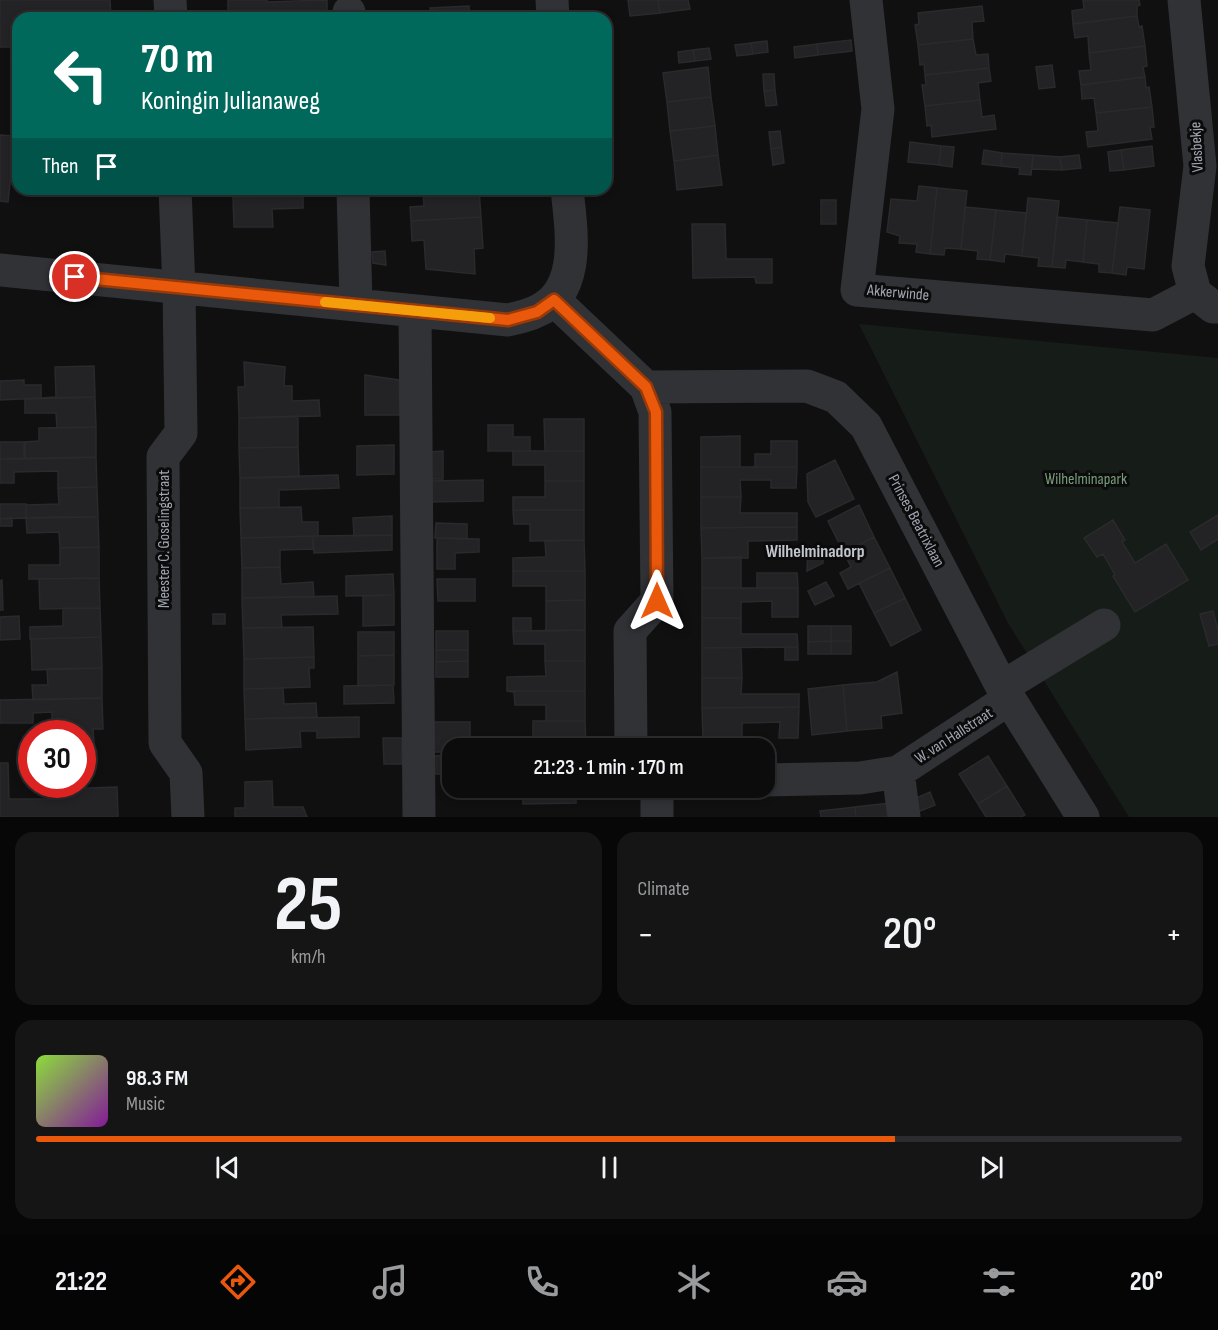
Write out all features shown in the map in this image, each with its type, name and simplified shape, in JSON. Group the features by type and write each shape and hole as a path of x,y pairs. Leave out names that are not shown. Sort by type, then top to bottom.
{"street":[{"name":"Akkerwinde","path":"866,0 878,109 857,290 1153,315 1207,300"},
{"name":"Vlasbekje","path":"1184,0 1200,166 1188,266 1207,300"},
{"name":"Meester C. Goselingstraat","path":"175,195 181,433 163,457 165,743 186,773 188,817"},
{"path":"353,195 356,305"},
{"path":"0,270 508,320 537,312 554,300 569,273 572,245 568,195"},
{"path":"554,300 646,387 656,412 657,601 630,631 631,738"},
{"path":"415,311 419,817"},
{"name":"Prinses Beatrixlaan","path":"646,387 807,386 836,397 866,426 1006,693 1083,817"},
{"name":"W. van Hallstraat","path":"775,780 860,778 898,772 1104,625"},
{"name":"W. van Hallstraat","path":"898,772 904,817"},
{"path":"657,798 657,817"}],"green space":[{"name":"Wilhelminapark","path":"859,324 1218,358 1218,817 1129,817 1008,623"}],"building":[{"path":"0,0 110,0 111,12 12,12 12,47 0,47"},
{"path":"228,0 267,0 267,2 327,0 327,12 228,12"},
{"path":"628,0 658,0 660,13 630,16"},
{"path":"658,0 688,0 690,9 660,13"},
{"path":"1083,0 1139,0 1140,5 1137,6 1137,16 1073,24 1072,11 1084,9"},
{"path":"469,6 470,12 430,12 430,8"},
{"path":"982,6 984,21 972,22 973,39 918,45 915,25 919,24 918,13"},
{"path":"1137,16 1139,27 1142,26 1145,46 1089,53 1088,36 1075,38 1073,24"},
{"path":"973,39 976,55 988,54 989,68 925,75 924,64 920,65 918,45"},
{"path":"851,40 852,51 818,55 817,44"},
{"path":"767,41 768,52 753,54 751,43"},
{"path":"751,43 753,54 737,56 735,45"},
{"path":"817,44 818,55 795,58 794,47"},
{"path":"1145,46 1147,66 1143,67 1145,77 1081,85 1079,71 1091,70 1089,53"},
{"path":"709,48 711,59 695,61 693,50"},
{"path":"693,50 695,61 679,63 678,52"},
{"path":"1052,65 1055,87 1039,89 1036,67"},
{"path":"708,67 711,97 667,102 663,73"},
{"path":"989,68 991,81 978,83 980,100 925,106 922,85 926,85 925,75"},
{"path":"763,74 774,74 775,90 764,91"},
{"path":"1145,77 1152,107 1096,113 1094,98 1082,99 1081,85"},
{"path":"775,90 777,105 766,106 764,91"},
{"path":"711,97 715,126 670,131 667,102"},
{"path":"980,100 982,117 994,115 996,129 932,137 931,125 927,126 925,106"},
{"path":"1152,107 1154,127 1150,127 1152,139 1088,147 1086,132 1098,131 1096,113"},
{"path":"715,126 718,155 674,161 670,131"},
{"path":"780,131 782,147 771,149 769,132"},
{"path":"0,135 12,136 8,202 0,201"},
{"path":"910,142 941,146 939,165 908,162"},
{"path":"941,146 954,147 952,167 939,165"},
{"path":"1152,146 1154,166 1124,170 1121,150"},
{"path":"782,147 784,163 773,165 771,149"},
{"path":"984,150 1002,153 1001,166 982,164"},
{"path":"1121,150 1124,170 1110,171 1108,152"},
{"path":"1002,153 1033,155 1031,175 1019,174 1020,168 1001,166"},
{"path":"718,155 722,185 677,190 674,161"},
{"path":"1033,155 1060,157 1062,170 1032,169"},
{"path":"1079,155 1081,168 1062,170 1060,157"},
{"path":"919,186 937,188 930,254 916,252 917,244 899,243 900,236 887,232 891,199 917,201"},
{"path":"937,188 967,191 961,249 945,248 944,255 930,254"},
{"path":"233,195 333,195 233,197"},
{"path":"303,195 303,208 272,209 273,227 234,227 233,197"},
{"path":"423,195 479,195 481,217 411,221 410,207 424,206"},
{"path":"1028,198 1059,201 1052,267 1038,266 1039,258 1022,256"},
{"path":"821,200 836,200 836,224 821,224"},
{"path":"965,207 996,210 990,260 977,259 978,251 961,249"},
{"path":"1120,207 1150,210 1144,269 1127,267 1126,275 1112,273"},
{"path":"996,210 1026,213 1022,256 1005,254 1004,262 990,260"},
{"path":"481,217 483,248 474,249 475,274 426,269 424,240 412,241 411,221"},
{"path":"1057,217 1087,220 1083,262 1066,260 1065,268 1052,267"},
{"path":"1087,220 1118,223 1112,273 1099,272 1099,264 1083,262"},
{"path":"692,224 725,224 726,259 772,259 772,283 756,283 755,277 693,278"},
{"path":"385,251 386,265 373,263 372,252"},
{"path":"244,362 285,367 284,386 292,386 292,401 319,400 320,416 239,418 238,387 245,387"},
{"path":"94,366 95,397 41,398 56,397 55,367"},
{"path":"365,375 399,380 400,415 365,415"},
{"path":"24,380 24,385 41,385 41,398 0,400 0,381"},
{"path":"95,397 96,427 57,428 56,413 25,413 25,399"},
{"path":"298,416 298,447 239,448 239,418"},
{"path":"544,419 584,419 584,451 545,451"},
{"path":"488,425 513,425 513,437 530,437 530,451 488,451"},
{"path":"96,427 96,457 25,459 25,442 39,441 39,428"},
{"path":"740,436 740,467 701,467 701,437"},
{"path":"771,441 797,441 797,467 755,467 755,454 771,454"},
{"path":"0,442 24,442 24,459 0,459"},
{"path":"394,445 394,474 357,475 357,446"},
{"path":"298,447 299,477 240,478 239,448"},
{"path":"443,451 443,479 428,479 428,452"},
{"path":"513,451 584,451 584,481 545,481 545,465 513,465"},
{"path":"96,457 97,487 58,488 58,471 14,472 14,483 0,483 0,459"},
{"path":"835,460 854,499 816,517 808,502 807,474"},
{"path":"701,467 797,467 796,488 771,488 771,480 740,480 741,497 701,497"},
{"path":"338,475 339,488 279,490 279,508 240,508 240,478"},
{"path":"483,480 483,501 428,502 428,481"},
{"path":"545,481 584,481 584,510 513,510 513,497 545,497"},
{"path":"97,487 98,517 26,518 26,505 59,504 58,488"},
{"path":"701,497 741,497 740,513 797,513 797,527 701,528"},
{"path":"0,504 26,504 26,518 0,519"},
{"path":"859,505 874,537 844,553 828,521"},
{"path":"301,507 302,522 318,522 318,536 241,538 240,508"},
{"path":"513,510 584,510 584,540 530,541 530,524 514,524"},
{"path":"1218,515 1218,539 1201,550 1190,532"},
{"path":"392,516 392,535 354,536 353,518"},
{"path":"98,517 99,547 60,548 59,532 27,533 26,518"},
{"path":"12,518 12,526 0,526 0,519"},
{"path":"1113,520 1125,540 1122,542 1135,563 1166,544 1188,580 1135,612 1113,576 1115,575 1103,554 1097,557 1084,538"},
{"path":"436,523 467,524 467,539 435,538"},
{"path":"797,527 797,540 748,541 748,558 702,558 701,528"},
{"path":"392,535 392,550 314,553 313,536"},
{"path":"313,536 313,549 280,550 280,567 242,568 241,538"},
{"path":"874,537 890,568 848,589 840,573 851,567 844,553"},
{"path":"437,538 479,539 479,552 455,553 455,569 437,569"},
{"path":"584,540 585,571 513,571 513,558 546,557 545,541"},
{"path":"808,546 823,546 823,563 807,571"},
{"path":"99,547 99,578 29,579 29,565 60,565 60,548"},
{"path":"741,557 741,588 702,588 702,558"},
{"path":"280,567 281,584 313,582 314,597 242,598 242,568"},
{"path":"890,568 905,598 874,613 859,583"},
{"path":"513,571 585,571 585,600 546,601 546,586 513,586"},
{"path":"757,573 797,573 798,588 757,588"},
{"path":"393,574 394,595 346,596 346,576"},
{"path":"99,578 100,608 40,609 39,579"},
{"path":"437,579 475,579 475,601 438,601"},
{"path":"2,580 3,610 0,610 0,581"},
{"path":"826,582 834,596 815,605 808,591"},
{"path":"702,588 798,588 798,617 772,617 772,601 741,602 741,618 702,618"},
{"path":"394,595 394,625 363,626 363,596"},
{"path":"337,596 338,614 281,615 282,628 243,628 242,598"},
{"path":"905,598 921,630 891,646 874,613"},
{"path":"585,600 585,630 546,631 546,601"},
{"path":"63,608 100,608 101,637 30,639 30,627 63,626"},
{"path":"1213,611 1218,630 1218,644 1209,646 1200,614"},
{"path":"213,614 225,614 225,624 213,624"},
{"path":"19,616 20,639 0,640 0,617"},
{"path":"513,618 531,618 531,631 513,631"},
{"path":"702,618 741,618 741,634 797,634 798,647 702,648"},
{"path":"808,626 831,626 831,641 808,642"},
{"path":"831,626 851,626 851,641 831,641"},
{"path":"313,627 314,657 244,659 243,628"},
{"path":"585,630 585,661 545,661 545,644 514,644 513,631"},
{"path":"436,631 468,631 468,650 436,650"},
{"path":"358,632 394,632 394,655 358,656"},
{"path":"101,637 102,668 32,670 31,639"},
{"path":"831,641 831,654 808,654 808,642"},
{"path":"831,641 851,641 851,654 831,654"},
{"path":"785,647 798,647 798,660 785,660"},
{"path":"702,648 741,648 742,678 702,678"},
{"path":"436,650 468,650 468,661 436,662"},
{"path":"394,655 394,685 358,686 358,656"},
{"path":"314,657 314,668 309,668 310,687 244,689 244,659"},
{"path":"468,661 468,677 436,677 436,662"},
{"path":"545,661 585,661 585,691 507,691 507,677 546,676"},
{"path":"102,668 102,698 33,700 32,685 48,685 47,669"},
{"path":"897,672 902,713 881,716 882,728 847,731 843,685 877,682"},
{"path":"702,678 742,678 741,694 799,694 799,707 702,708"},
{"path":"393,685 394,703 344,704 344,686"},
{"path":"843,685 847,731 812,735 808,689"},
{"path":"283,688 284,704 316,703 317,717 245,719 244,689"},
{"path":"507,691 585,691 585,721 546,721 546,705 515,705 514,692"},
{"path":"102,698 103,729 96,729 96,720 52,720 52,712 33,713 33,720 0,723 0,700"},
{"path":"799,707 798,738 779,738 780,722 742,723 742,738 703,738 702,708"},
{"path":"359,717 359,737 317,738 317,731 300,731 301,747 246,750 245,719"},
{"path":"533,721 585,721 586,738 533,738"},
{"path":"430,722 470,722 470,738 442,738 442,752 430,752"},
{"path":"383,738 402,738 402,764 384,764"},
{"path":"434,756 442,756 442,774 434,774"},
{"path":"988,756 1007,786 978,804 959,774"},
{"path":"0,763 8,763 9,799 96,798 96,788 117,787 118,817 0,817"},
{"path":"272,781 273,807 303,807 307,817 235,817 235,808 245,808 245,782"},
{"path":"1007,786 1025,815 986,817 978,804"},
{"path":"930,792 935,805 915,813 910,801"},
{"path":"523,798 576,798 576,803 523,804"},
{"path":"890,803 892,817 856,817 855,807"},
{"path":"855,807 856,817 821,817 820,811"}],"slow traffic":[{"path":"325,302 490,318"}],"district":[{"name":"Wilhelminadorp","path":"815,551"}],"route":[{"path":"75,277 508,320 537,312 554,300 646,387 656,412 657,601"}]}
